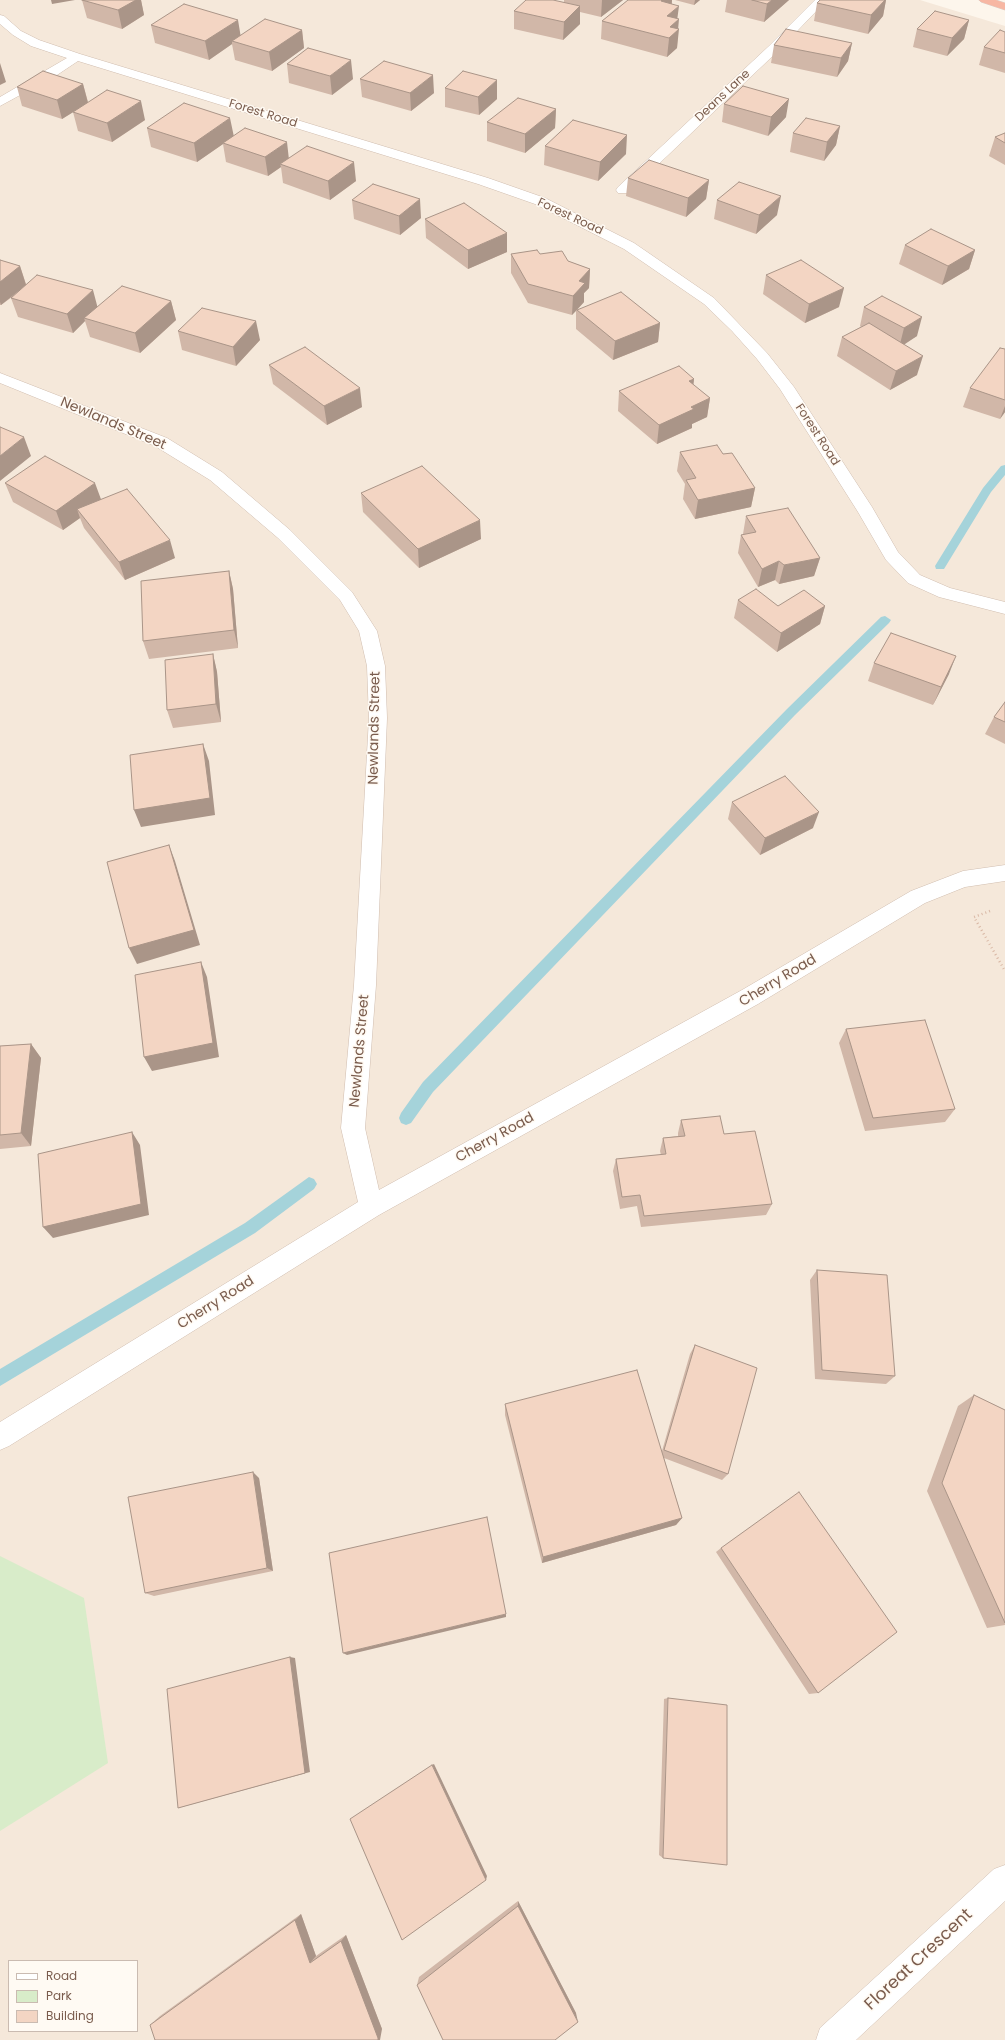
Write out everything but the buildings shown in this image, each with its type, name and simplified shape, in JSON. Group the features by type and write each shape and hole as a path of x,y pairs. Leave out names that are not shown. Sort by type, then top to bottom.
{"highway":[{"path":"985,0 1005,7"}],"street":[{"name":"Deans Lane","path":"623,190 773,49 821,0"},
{"name":"Forest Road","path":"0,18 17,33 35,43 76,57 483,181 540,202 629,246 670,272 709,301 737,328 762,356 786,387 866,511 892,556 914,579 945,593 1005,608"},
{"path":"0,102 76,57"},
{"name":"Newlands Street","path":"0,378 161,442 216,476 284,534 346,596 368,631 376,666 378,718 365,985 354,1128 371,1207"},
{"name":"Cherry Road","path":"0,1437 371,1207 750,997 918,897 963,879 1005,873"},
{"name":"Floreat Crescent","path":"832,2040 1005,1880"}],"path":[{"path":"992,910 974,917 1005,971"}],"shaded area":[{"path":"0,0 920,0 1005,26 1005,2040 0,2040"}],"green space":[{"path":"0,1556 84,1598 108,1763 0,1831"}],"waterway":[{"path":"940,566 987,490 1005,468"},
{"path":"406,1118 428,1087 791,712 885,620"},
{"path":"0,1378 250,1228 309,1184"}]}
